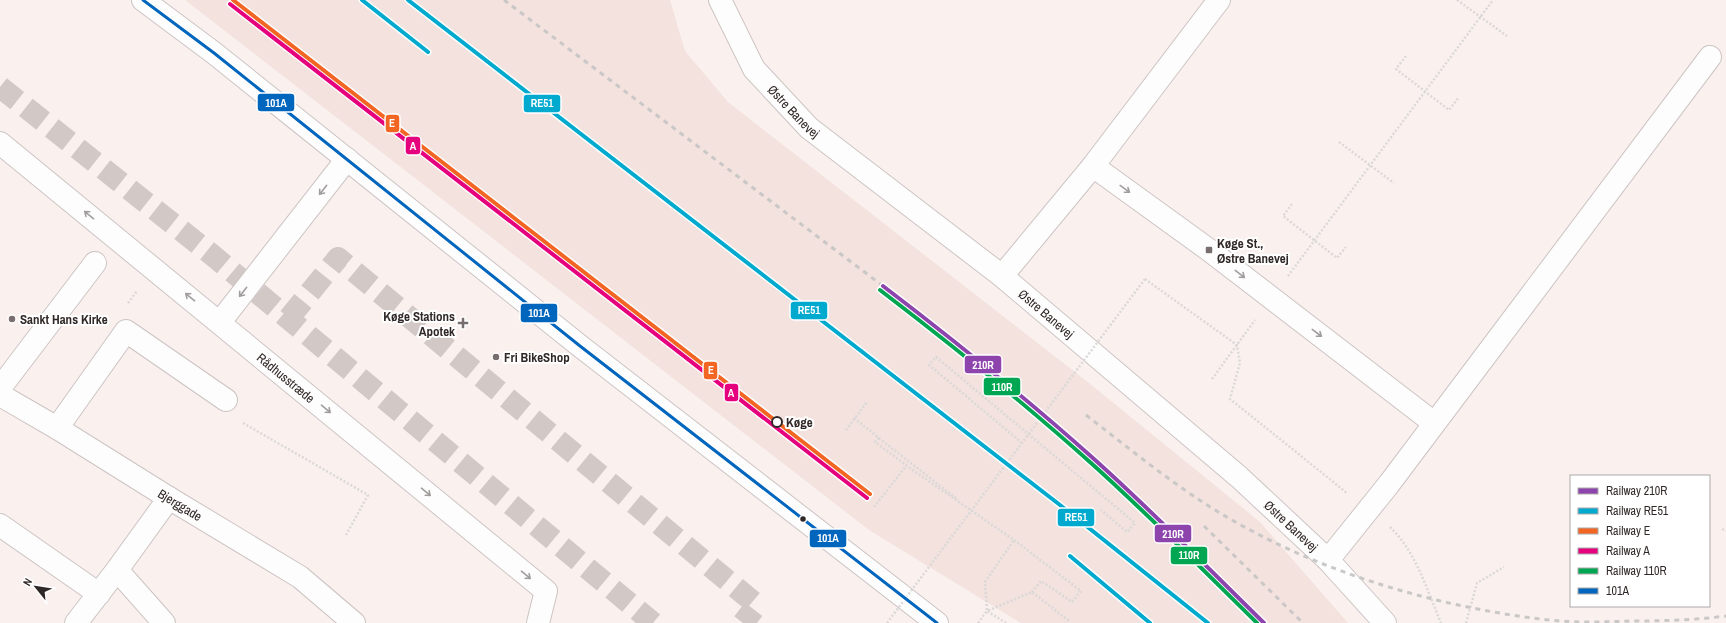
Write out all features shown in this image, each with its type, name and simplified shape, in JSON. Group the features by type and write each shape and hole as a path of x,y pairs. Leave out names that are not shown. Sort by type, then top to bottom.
{"street":[{"path":"143,0 214,53 580,346 937,623"},
{"name":"Østre Banevej","path":"720,0 754,69 809,128 1002,276 1239,477 1328,560 1385,623"},
{"path":"1002,276 1093,166 1219,0"},
{"path":"1328,560 1368,510 1710,57"},
{"name":"Rådhusstræde","path":"0,143 546,591 538,623"},
{"path":"220,322 347,159"},
{"path":"1093,166 1271,298 1434,423"},
{"path":"0,388 95,263"},
{"path":"58,428 126,331 226,400"},
{"name":"Bjerggade","path":"0,395 58,428 169,498 300,577 354,623"},
{"path":"76,623 117,570 169,498"},
{"path":"0,525 99,594"},
{"path":"117,570 164,623"}],"path":[{"path":"1457,0 1507,36"},
{"path":"1212,379 1424,91 1493,0"},
{"path":"1406,56 1396,69 1449,110 1460,97"},
{"path":"1339,142 1394,183"},
{"path":"1292,204 1283,216 1337,258 1346,247"},
{"path":"887,623 1145,279 1237,345 1240,363 1230,399 1390,528 1402,540 1410,552 1441,623"},
{"path":"1022,443 929,364 936,357 1135,523 1127,532 1101,510"},
{"path":"226,400 231,416 368,495 346,535"},
{"path":"846,430 867,402"},
{"path":"854,418 971,510"},
{"path":"879,438 875,442 906,466 1014,540 1081,591 1072,602 1041,581 1032,592 987,611 978,623"},
{"path":"874,507 906,466"},
{"path":"1722,529 1726,531"},
{"path":"987,611 986,582 1014,540"},
{"path":"1466,623 1478,583 1504,567"},
{"path":"1032,592 1069,621"},
{"path":"987,611 1006,623"}],"shaded area":[{"path":"185,0 670,0 685,51 728,102 1089,383 1260,522 1348,623 1021,623 869,530"}],"tunnel":[{"path":"0,87 211,254 653,623"},
{"path":"289,318 338,258 757,605 743,623"}],"railway":[{"path":"504,0 883,286"},
{"path":"1086,415 1167,478 1231,520 1288,549 1323,564 1397,590 1474,608 1559,621 1591,622 1668,620 1726,616"},
{"path":"1204,526 1303,623"}],"rail line":[{"name":"E","path":"233,0 870,494"},
{"name":"RE51","path":"362,0 428,52"},
{"name":"RE51","path":"408,0 1060,505 1208,623"},
{"name":"A","path":"230,4 867,498"},
{"name":"210R","path":"883,286 990,370 1068,436 1138,499 1264,623"},
{"name":"110R","path":"880,290 987,374 1065,440 1175,542 1257,623"},
{"name":"RE51","path":"1070,556 1150,623"}],"transit line":[{"name":"101A","path":"143,0 214,53 580,346 937,623"}],"place":[{"name":"Køge St., Østre Banevej","path":"1209,250"},
{"name":"Sankt Hans Kirke","path":"12,319"},
{"name":"Køge Stations Apotek","path":"463,323"},
{"name":"Fri BikeShop","path":"496,357"},
{"name":"Køge","path":"777,422"}]}
